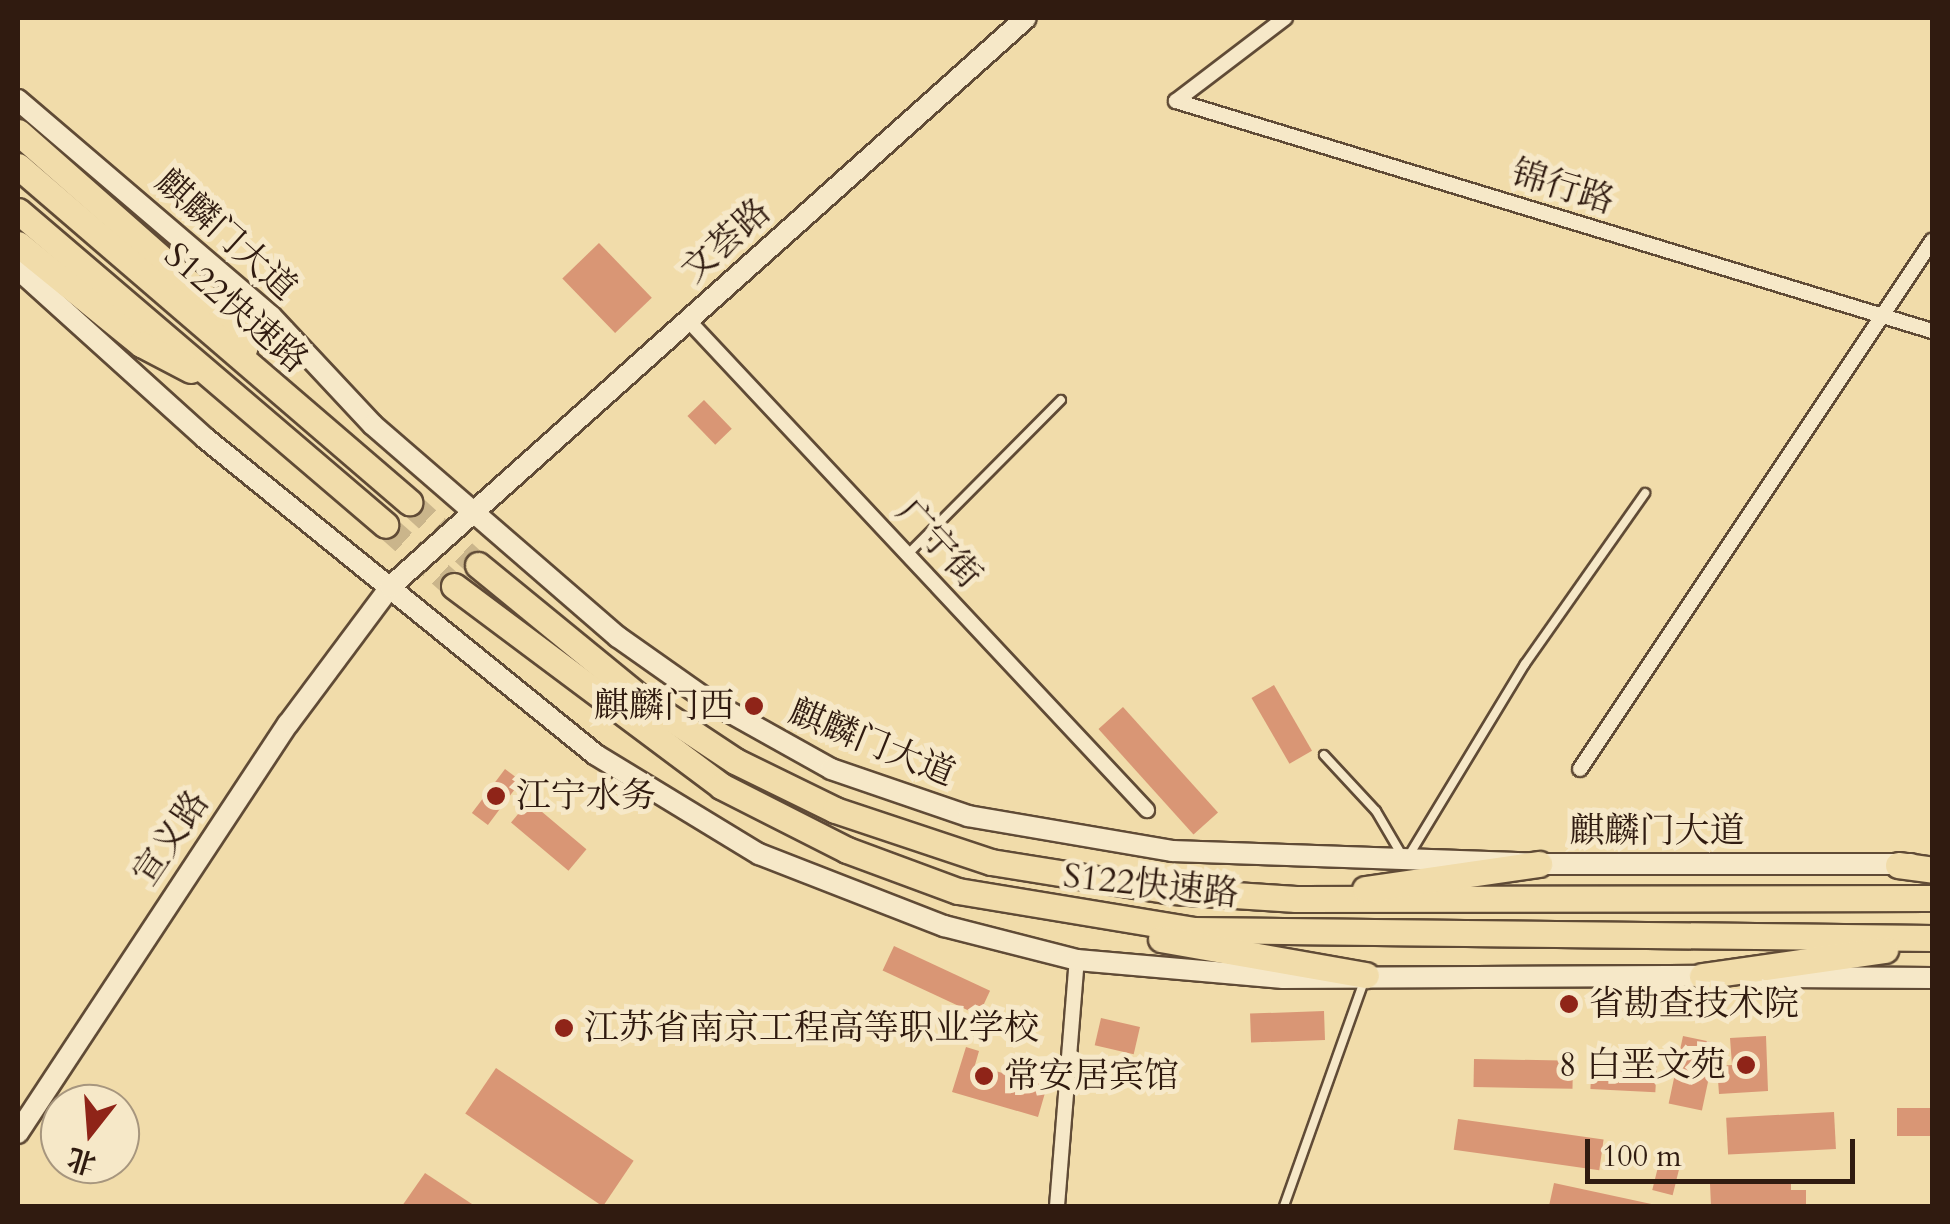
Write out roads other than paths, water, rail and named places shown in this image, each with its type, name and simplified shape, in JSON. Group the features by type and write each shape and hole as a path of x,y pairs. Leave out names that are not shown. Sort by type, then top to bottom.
{"highway":[{"path":"18,132 211,302 270,384"},
{"name":"S122快速路","path":"25,172 409,502"},
{"name":"S122快速路","path":"18,210 385,525"},
{"path":"18,244 141,344 232,390"},
{"name":"S122快速路","path":"478,566 643,700 735,762 835,810 991,862 1173,891 1296,900 1932,898"},
{"name":"S122快速路","path":"454,586 633,725 785,821 958,891 1064,914 1211,930 1932,941"},
{"path":"1296,900 1538,864"},
{"path":"1898,865 1932,866"},
{"path":"1064,914 1194,948 1366,975"},
{"path":"1702,976 1932,941"}],"street":[{"name":"文荟路","path":"390,587 469,512 1026,18"},
{"name":"锦行路","path":"1284,18 1176,101 1932,332"},
{"name":"麒麟门大道","path":"18,100 271,316 337,392 469,512 618,637 706,699 832,769 898,794 1042,832 1172,851 1538,864 1898,865"},
{"path":"1580,768 1887,316 1932,241"},
{"path":"18,269 205,438 596,755 759,854 944,926 1077,960 1196,974 1932,978"},
{"name":"广宁街","path":"688,319 1147,810"},
{"name":"宣义路","path":"18,1133 187,872 390,587"},
{"path":"1057,1206 1077,960"}],"lane":[{"path":"908,554 1060,400"},
{"path":"1324,755 1376,811 1406,857 1525,664 1645,493"},
{"path":"1284,1206 1366,975"}],"tunnel":[{"path":"409,502 478,565"},
{"path":"385,525 454,586"}],"place":[{"name":"麒麟门西","path":"754,706"},
{"name":"江宁水务","path":"496,796"},
{"name":"省勘查技术院","path":"1569,1004"},
{"name":"江苏省南京工程高等职业学校","path":"564,1028"},
{"name":"8 白垩文苑","path":"1746,1065"},
{"name":"常安居宾馆","path":"984,1076"}]}
